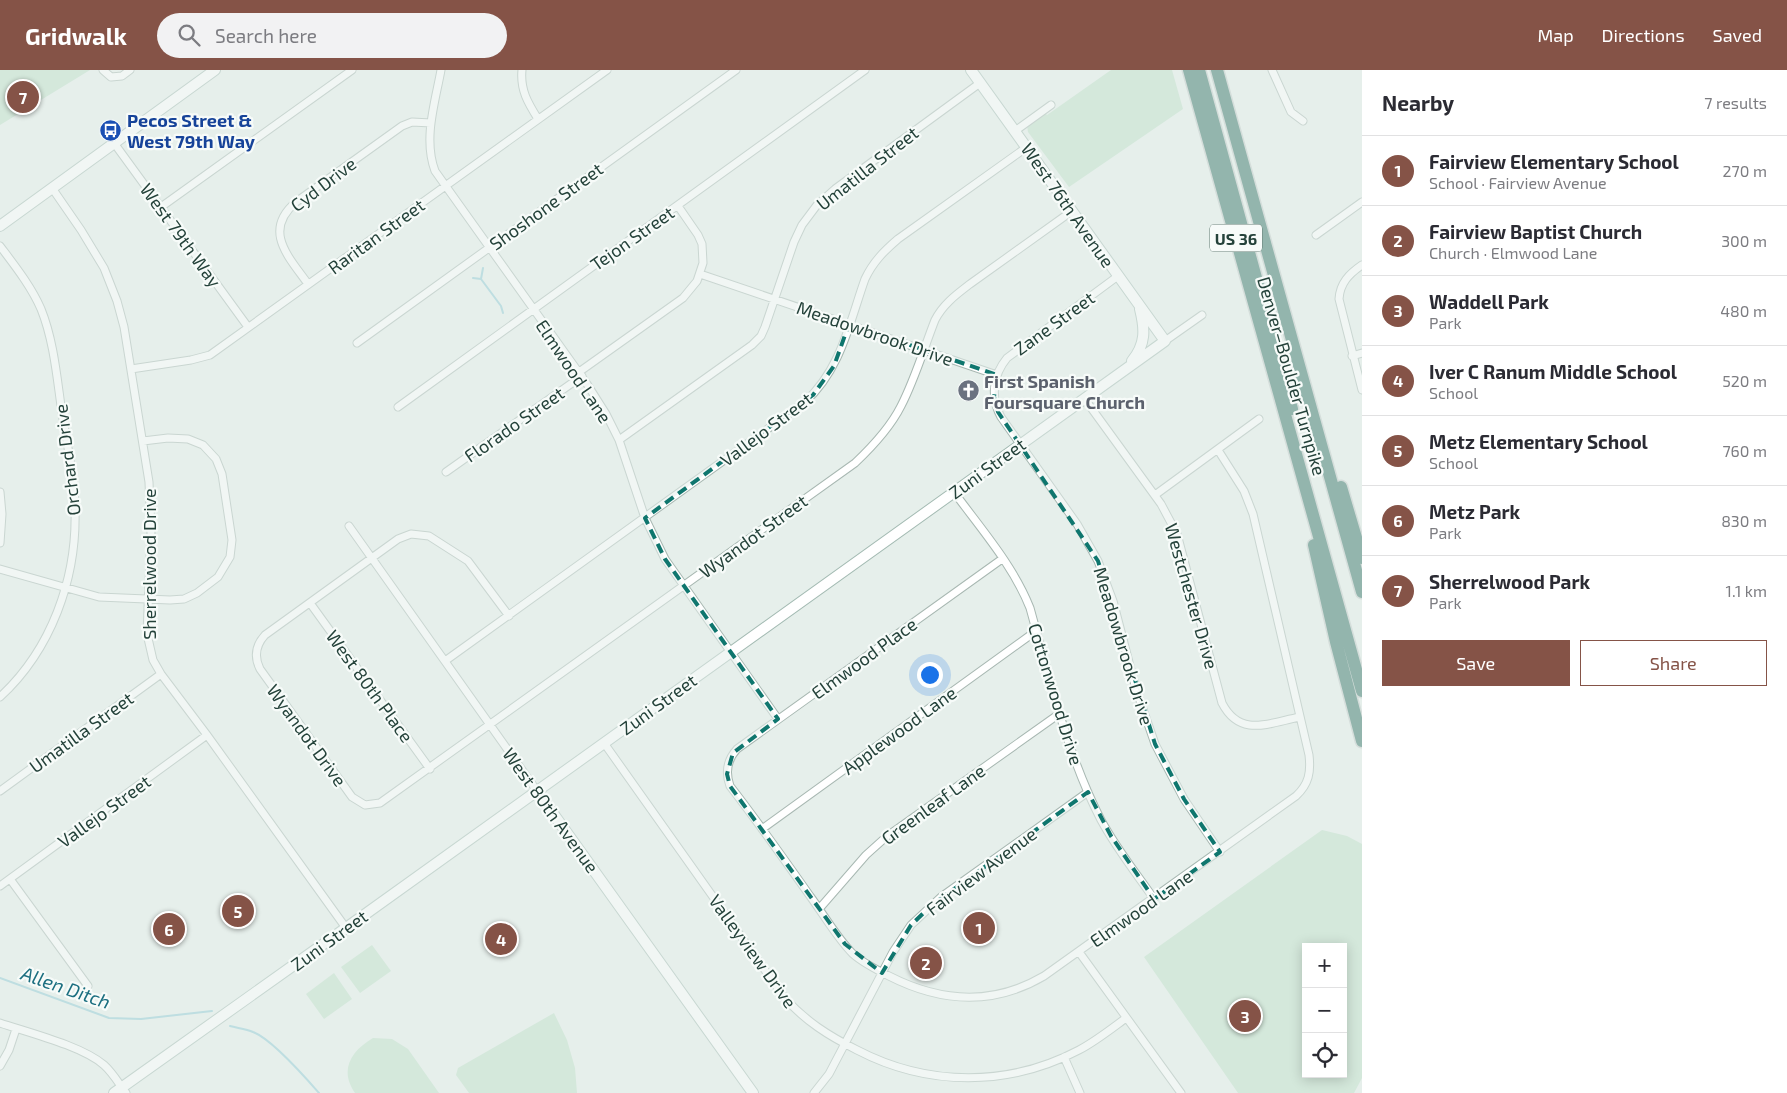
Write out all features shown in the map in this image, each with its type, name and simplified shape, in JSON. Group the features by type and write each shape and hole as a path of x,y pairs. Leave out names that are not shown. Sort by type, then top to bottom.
{"highway":[{"name":"Denver–Boulder Turnpike","path":"1189,70 1362,691"},
{"path":"1199,70 1288,391 1320,520 1338,603"},
{"name":"Denver–Boulder Turnpike","path":"1217,70 1362,592"},
{"path":"1289,331 1345,497 1362,558"},
{"path":"1283,406 1328,610 1362,741"}],"street":[{"path":"103,70 111,77 118,77 130,70"},
{"path":"0,226 215,70"},
{"path":"161,207 352,70"},
{"name":"Elmwood Lane","path":"441,70 431,123 430,155 435,171 580,374 600,405 619,440 645,518 665,559 778,719"},
{"path":"522,70 524,94 538,119"},
{"name":"Raritan Street","path":"131,369 202,358 210,355 607,70"},
{"name":"Shoshone Street","path":"357,343 736,70"},
{"name":"Tejon Street","path":"398,407 865,70"},
{"name":"West 76th Avenue","path":"971,70 1165,341"},
{"path":"1272,70 1291,112 1303,121"},
{"name":"Umatilla Street","path":"619,440 755,341 763,332 798,233 816,205 980,83"},
{"path":"1015,131 1050,105"},
{"name":"Cyd Drive","path":"308,284 285,251 281,240 281,222 287,210 402,126 412,122 431,123"},
{"name":"West 79th Way","path":"114,143 248,327"},
{"name":"Vallejo Street","path":"445,661 813,395 834,366 865,279 881,254 898,239 1026,147"},
{"name":"Sherrelwood Drive","path":"52,188 96,252 111,284 122,318 149,482 150,510 146,626 153,660 161,674 346,928"},
{"path":"1316,235 1362,202"},
{"name":"Florado Street","path":"446,472 683,298 693,288 703,264 702,244 678,206"},
{"name":"Wyandot Street","path":"371,805 385,801 835,477 870,448 889,426 901,407 937,315 947,302 1072,211"},
{"name":"Orchard Drive","path":"0,246 35,297 46,322 53,355 75,500 75,541 66,588 54,620 46,637 20,676 0,697"},
{"path":"1362,265 1346,278 1339,295 1339,305 1362,390"},
{"name":"Meadowbrook Drive","path":"700,274 996,375 994,387 995,402 1001,417 1077,524 1098,561 1113,601 1136,690 1155,744 1184,799 1220,852"},
{"name":"Zane Street","path":"996,375 1014,350 1118,276"},
{"path":"1127,368 1139,351 1144,336 1143,321 1138,304"},
{"name":"Zuni Street","path":"120,1091 1202,315"},
{"path":"1352,356 1362,353"},
{"name":"Westchester Drive","path":"1084,398 1168,514 1177,534 1222,703 1226,709 1235,720 1249,726 1300,717"},
{"path":"1155,495 1259,420"},
{"path":"0,569 99,597 148,599 180,600 197,593 218,577 230,557 232,540 220,467 211,452 203,445 188,439 168,438 143,441"},
{"name":"Elmwood Lane","path":"729,760 727,774 730,786 853,954 882,973 903,983 932,993 955,997 990,996 1014,990 1038,980 1296,796 1304,788 1309,777 1310,766 1300,717 1253,514 1244,491 1218,450"},
{"path":"0,492 2,514 0,543"},
{"name":"Cottonwood Drive","path":"954,492 1024,593 1059,714 1088,792 1111,836 1154,899"},
{"name":"West 80th Avenue","path":"349,526 753,1093"},
{"path":"310,603 371,558 406,536 415,533 429,536 471,564 509,616"},
{"name":"Elmwood Place","path":"729,760 738,749 778,719 1002,559"},
{"name":"Wyandot Drive","path":"310,603 265,635 258,644 256,659 260,669 348,793 360,803 371,805"},
{"name":"West 80th Place","path":"310,603 430,768"},
{"name":"Applewood Lane","path":"762,829 1036,631"},
{"name":"Umatilla Street","path":"0,791 161,674"},
{"name":"Greenleaf Lane","path":"819,909 850,872 886,837 1059,714"},
{"name":"Vallejo Street","path":"0,886 207,735"},
{"name":"Valleyview Drive","path":"604,744 784,997 816,1028 845,1044 892,1066 915,1073 947,1078 1002,1076 1034,1069 1064,1057 1091,1043 1126,1018"},
{"name":"Fairview Avenue","path":"814,1093 824,1082 906,932 932,905 1088,792"},
{"path":"10,879 88,986"},
{"path":"1079,952 1181,1093"},
{"path":"0,1023 95,1058 108,1069 120,1091"},
{"path":"0,1066 9,1050 16,1029"},
{"path":"1064,1057 1080,1093"}],"highlighted area":[{"path":"849,324 997,375 994,397 998,412 1098,561 1155,744 1184,799 1220,852 1154,899 1111,836 1088,792 932,905 911,925 882,973 845,944 730,786 727,774 733,753 778,719 665,559 645,518 813,395 834,366"}],"green space":[{"path":"0,70 90,70 0,125"},
{"path":"1111,70 1172,70 1183,109 1069,187 1028,132 1027,125 1045,113 1047,115"},
{"path":"1322,830 1347,836 1362,844 1362,1078 1354,1093 1238,1093 1144,957"},
{"path":"372,945 391,971 360,993 341,967"},
{"path":"334,973 352,999 324,1019 306,994"},
{"path":"554,1013 567,1040 575,1068 577,1093 469,1093 456,1075 458,1068"},
{"path":"373,1038 392,1039 408,1049 439,1093 355,1093 348,1077 350,1062 353,1055"}],"waterway":[{"path":"483,268 481,279 501,306 503,313"},
{"path":"473,278 481,279"},
{"name":"Allen Ditch","path":"0,978 109,1018 141,1019 212,1011"},
{"name":"Allen Ditch","path":"230,1026 253,1032 269,1042 288,1059 319,1093"}],"place":[{"name":"Sherrelwood Park","path":"23,97"},
{"name":"Pecos Street & West 79th Way","path":"111,130"},
{"name":"First Spanish Foursquare Church","path":"968,391"},
{"name":"Metz Elementary School","path":"238,911"},
{"name":"Fairview Elementary School","path":"979,928"},
{"name":"Metz Park","path":"169,929"},
{"name":"Iver C Ranum Middle School","path":"501,939"},
{"name":"Fairview Baptist Church","path":"926,963"},
{"name":"Waddell Park","path":"1245,1016"}]}
